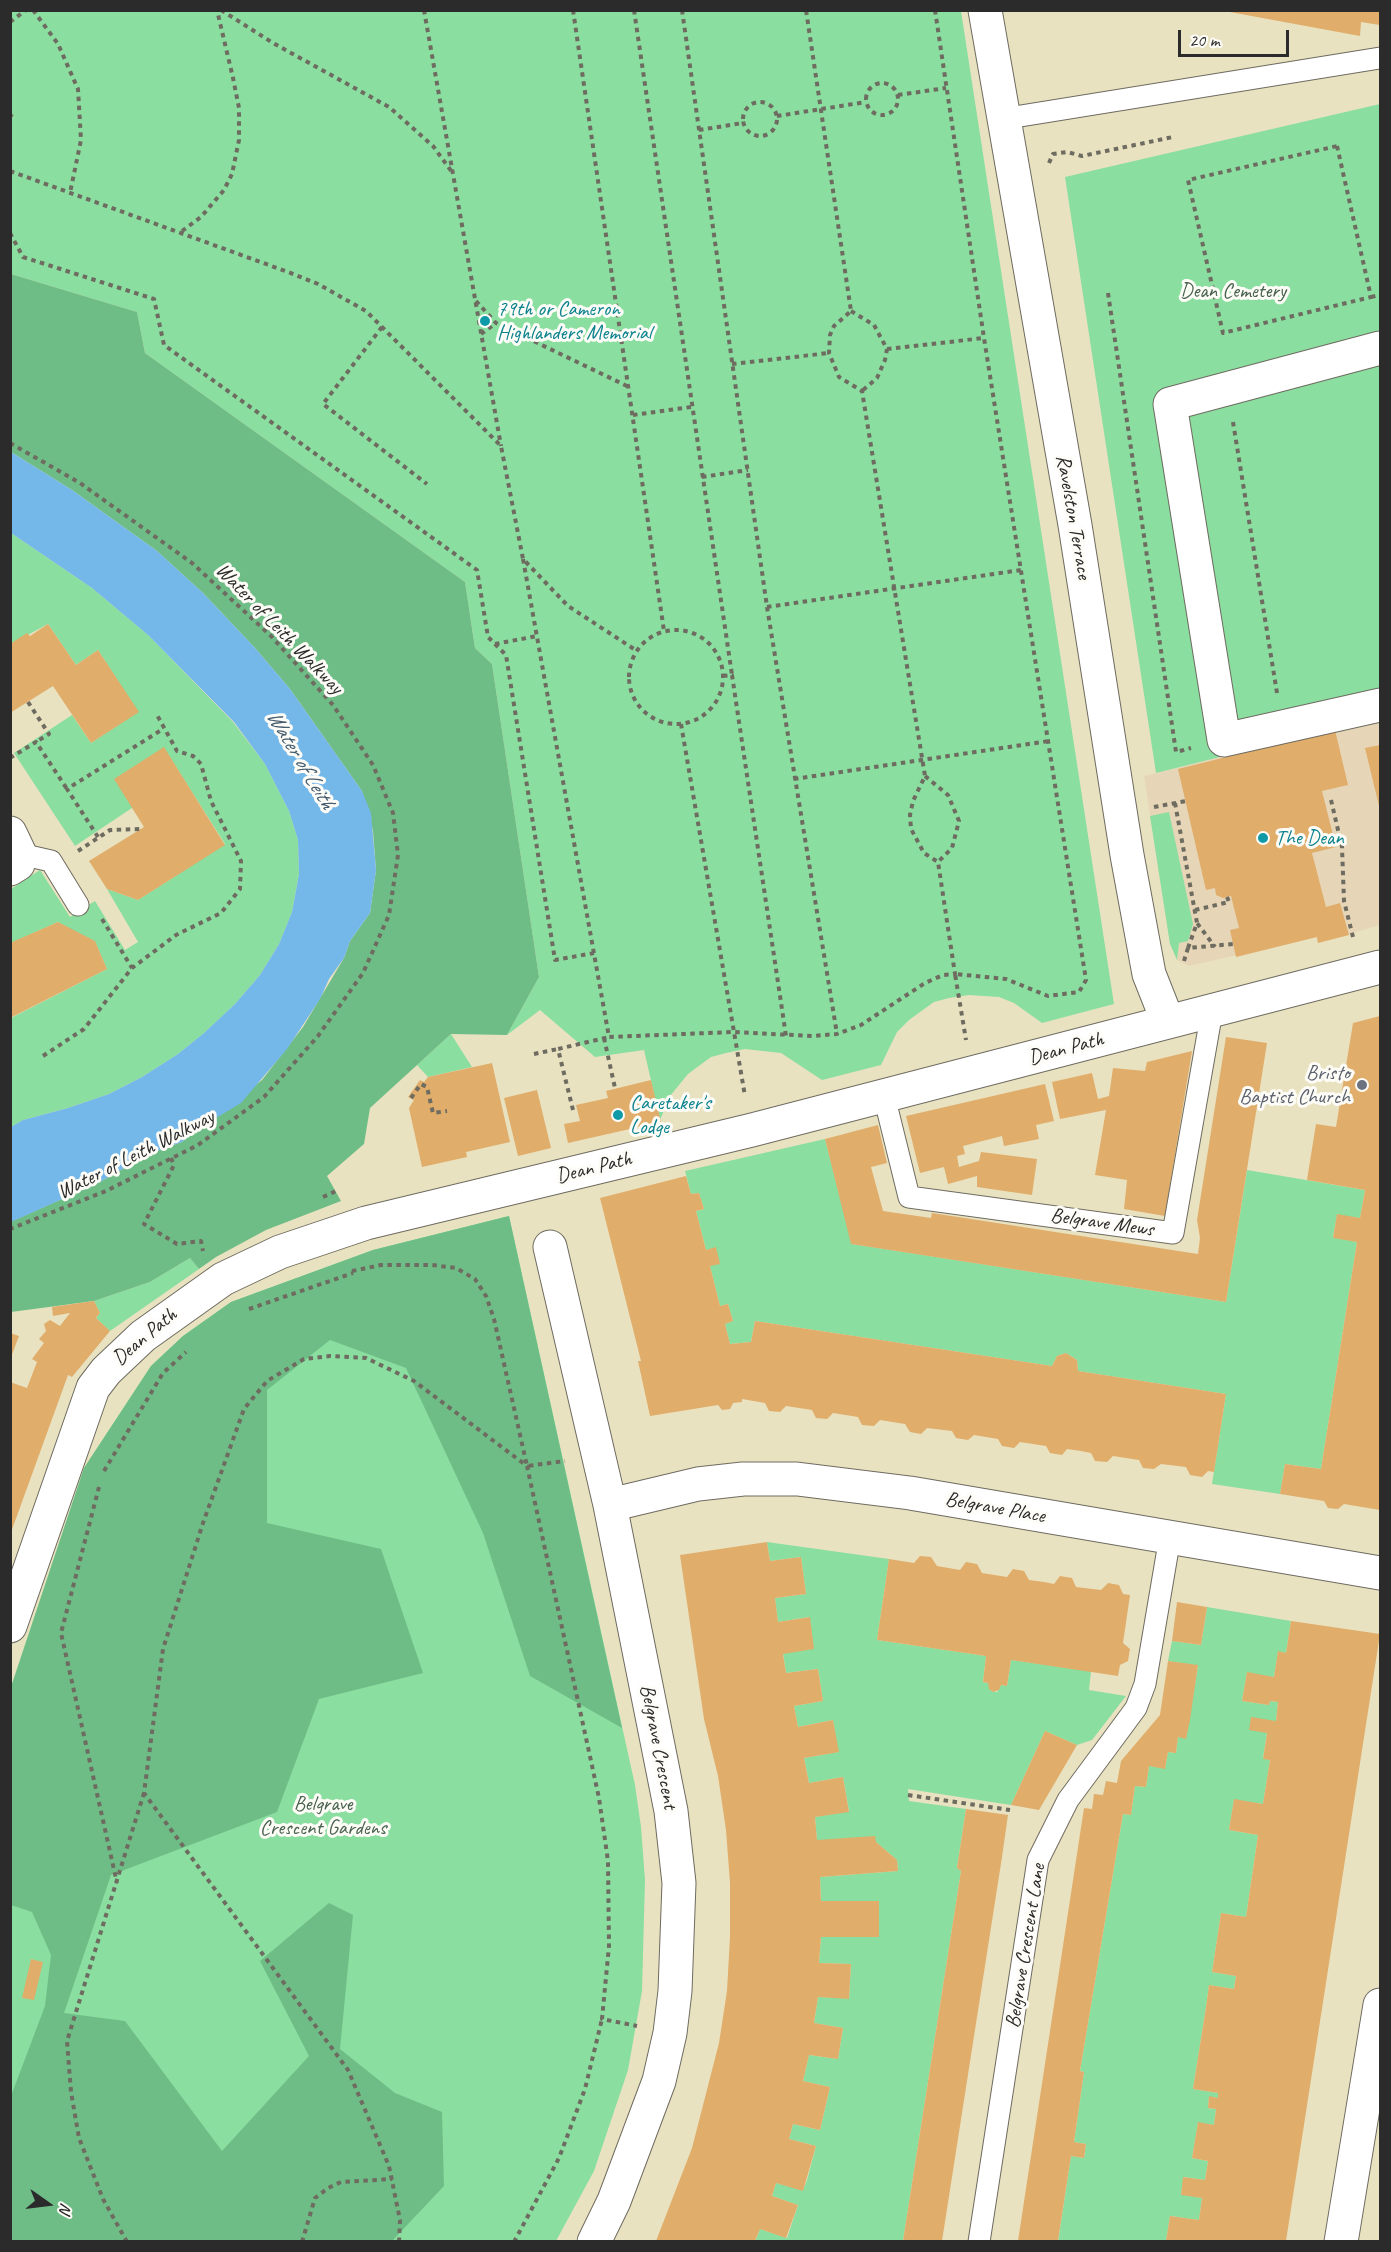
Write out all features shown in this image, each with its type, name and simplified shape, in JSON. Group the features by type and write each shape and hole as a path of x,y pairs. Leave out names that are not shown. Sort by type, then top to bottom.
{"street":[{"name":"Ravelston Terrace","path":"985,10 1002,119 1075,525 1145,952 1155,994 1168,1022"},
{"path":"1380,348 1170,404 1224,740 1380,705"},
{"name":"Dean Path","path":"10,1626 93,1388 124,1352 194,1298 223,1280 280,1252 366,1223 885,1096 1380,968"},
{"name":"Belgrave Crescent","path":"550,1247 610,1505 676,1845 680,1914 670,2033 649,2114 614,2201 594,2241"},
{"name":"Belgrave Place","path":"610,1505 698,1484 743,1479 797,1479 910,1493 1380,1573"},
{"path":"1341,2241 1380,2005"}],"lane":[{"path":"1002,119 1380,58"},
{"path":"23,854 78,905"},
{"name":"Belgrave Mews","path":"885,1096 909,1197 1173,1233 1212,1011"},
{"name":"Belgrave Crescent Lane","path":"979,2241 1038,1860 1068,1800 1136,1708 1145,1684 1170,1537"}],"path":[{"path":"10,22 26,10"},
{"path":"33,10 58,45 78,89 81,140 70,193"},
{"path":"182,231 201,217 224,190 232,174 239,140 237,98 219,10"},
{"path":"219,10 290,53 389,107 433,146 453,173"},
{"path":"424,10 594,953 615,1089"},
{"path":"573,10 664,631"},
{"path":"634,10 786,1036"},
{"path":"682,10 767,607 837,1034"},
{"path":"806,10 850,311"},
{"path":"534,1054 607,1037 733,1032 786,1036 837,1034 861,1025 925,982 956,974 1006,979 1048,996 1079,992 1085,986 935,10"},
{"path":"879,83 891,86 898,96 896,108 885,116 873,113 866,102 869,90 879,83"},
{"path":"898,96 946,88"},
{"path":"756,102 770,105 777,116 774,129 763,136 750,134 743,123 746,109 756,102"},
{"path":"777,116 866,102"},
{"path":"699,130 743,123"},
{"path":"1046,169 1053,154 1067,152 1082,156 1173,137"},
{"path":"1371,297 1337,146 1188,180 1223,333 1380,295"},
{"path":"10,171 182,231 318,284 357,305 501,446"},
{"path":"10,233 23,257 154,298 164,345 477,570 488,637 506,655 555,960 594,953"},
{"path":"1108,294 1176,752 1224,740"},
{"path":"475,300 496,323 628,386"},
{"path":"850,311 874,325 887,349 877,378 862,391"},
{"path":"850,311 834,326 830,335 829,353 839,377 862,391 925,776 911,808 911,829 924,853 938,862 967,1050"},
{"path":"481,334 496,323"},
{"path":"382,327 324,404 427,484"},
{"path":"887,349 984,338"},
{"path":"732,364 829,353"},
{"path":"1228,388 1282,727"},
{"path":"633,415 691,406"},
{"name":"Water of Leith Walkway","path":"10,443 80,483 135,521 192,563 246,612 333,705 373,765 393,813 398,855 395,887 388,915 363,973 318,1036 264,1097 198,1145 106,1191 10,1229"},
{"path":"702,477 748,470"},
{"path":"523,559 568,606 637,651"},
{"path":"767,607 1021,570"},
{"path":"664,631 688,632 699,636 716,653 723,676 718,699 711,708 693,722 668,724 655,720 635,702 628,676 631,663 645,642 664,631"},
{"path":"495,644 537,636"},
{"path":"723,676 732,675"},
{"path":"10,758 49,734 28,702"},
{"path":"43,1056 84,1029 132,968 170,939 221,913 240,890 241,861 211,801 201,764 193,756 177,751 157,715"},
{"path":"681,724 747,1106"},
{"path":"67,789 163,729"},
{"path":"794,779 1049,741"},
{"path":"36,742 98,837"},
{"path":"925,776 948,795 959,821 952,848 938,862"},
{"path":"1331,800 1342,847 1344,901 1354,941"},
{"path":"1149,808 1186,801"},
{"path":"1175,803 1197,923 1183,963"},
{"path":"23,854 66,859 110,830 140,829"},
{"path":"1196,910 1228,902 1227,897"},
{"path":"1197,923 1215,947"},
{"path":"1188,948 1233,944"},
{"path":"558,1049 573,1110"},
{"path":"411,1098 421,1084 427,1087 433,1113 447,1111"},
{"path":"171,1158 174,1165 144,1224 177,1244 201,1241 203,1255"},
{"path":"361,1269 403,1264 456,1268 466,1273 482,1288 494,1319 589,1746 602,1819 608,1861 609,1946 602,2019 585,2088 559,2158 514,2241"},
{"path":"239,1313 352,1273"},
{"path":"102,1473 163,1374 194,1345"},
{"path":"126,2240 103,2199 79,2138 70,2092 67,2041 144,1793 163,1649 203,1523 244,1409 267,1381 304,1359 330,1356 366,1358 414,1381 527,1466"},
{"path":"100,1485 61,1633 117,1883"},
{"path":"144,1793 348,2070 392,2179 400,2220 399,2241"},
{"path":"908,1795 1010,1810"},
{"path":"602,2019 670,2033"},
{"path":"302,2241 315,2198 328,2188 341,2182 392,2179"}],"shaded area":[{"path":"1380,717 1380,925 1318,943 1316,937 1189,966 1177,960 1170,944 1144,776"}],"green space":[{"path":"10,11 961,11 1114,1004 1042,1023 1014,1003 999,997 969,995 949,998 934,1002 909,1020 897,1032 881,1065 822,1080 781,1053 745,1049 726,1053 711,1057 688,1074 670,1096 660,1120 644,1050 595,1057 540,1010 507,1035 539,977 492,664 475,648 465,582 145,353 137,312 11,274"},
{"name":"Dean Cemetery","path":"1380,104 1380,717 1156,773 1065,177"},
{"path":"11,274 137,312 145,353 465,582 475,648 492,664 539,977 507,1035 451,1034 370,1108 364,1144 327,1176 341,1201 266,1230 216,1257 199,1269 190,1258 150,1282 94,1301 11,1312 10,1222 98,1183 151,1153 182,1142 262,1080 303,1027 344,958 350,941 370,913 376,870 373,831 362,791 290,689 255,648 203,593 157,551 72,490 11,452"},
{"path":"11,533 92,588 148,635 233,722 265,764 289,811 298,840 299,874 292,912 279,944 260,975 235,1004 204,1033 178,1054 142,1077 109,1094 23,1120 11,1127 11,1018 107,969 96,944 58,922 11,943 11,889 40,870 70,917 95,901 125,950 138,942 107,889 138,900 225,844 164,748 132,808 75,846 14,753 72,715 91,743 138,712 98,650 76,665 48,624 11,644"},
{"path":"1169,812 1193,924 1188,941 1179,943 1177,960 1170,944 1150,816"},
{"path":"451,1034 472,1067 428,1077 417,1065"},
{"path":"825,1139 852,1244 1226,1302 1247,1170 1365,1190 1360,1218 1337,1215 1333,1237 1357,1242 1321,1469 1285,1464 1280,1494 1212,1484 1226,1394 1078,1371 1077,1360 1066,1353 1057,1356 1052,1366 755,1321 751,1342 730,1344 725,1324 733,1321 728,1304 720,1306 710,1266 715,1248 706,1250 696,1211 704,1209 699,1193 691,1194 685,1171"},
{"name":"Belgrave Crescent Gardens","path":"509,1216 635,1785 641,1827 645,1880 642,1991 628,2070 594,2171 556,2241 11,2242 11,1687 84,1468 151,1366 183,1336 231,1302 373,1250"},
{"path":"509,1216 622,1728 530,1676 483,1533 406,1368 330,1340 267,1390 267,1523 381,1549 423,1673 319,1699 277,1812 111,1875 64,2013 125,2021 222,2151 309,2056 260,1961 329,1903 353,1915 340,2049 395,2093 442,2112 444,2186 392,2241 11,2241 11,2096 45,2006 51,1955 32,1912 11,1905 11,1687 84,1468 151,1366 183,1336 231,1302 373,1250"},
{"path":"190,1258 199,1269 110,1331 96,1318 100,1313 94,1301 150,1282"},
{"path":"767,1542 889,1559 877,1640 986,1656 983,1682 988,1683 991,1691 997,1692 1001,1685 1007,1686 1011,1660 1091,1671 1089,1690 1126,1696 1092,1740 1077,1745 1045,1731 1011,1805 908,1789 909,1801 966,1809 957,1868 961,1871 903,2241 755,2242 760,2229 787,2238 798,2205 772,2196 776,2183 803,2190 807,2180 816,2146 789,2139 793,2124 820,2130 830,2087 803,2081 809,2055 838,2059 843,2028 814,2023 818,1997 849,1998 851,1964 819,1963 821,1937 879,1937 879,1901 821,1901 820,1877 898,1871 897,1860 876,1842 817,1840 815,1817 849,1811 843,1777 809,1783 804,1758 838,1752 833,1720 798,1727 794,1706 823,1701 818,1669 786,1673 783,1653 809,1617 778,1622 775,1598 806,1594 801,1557 770,1561"},
{"path":"1207,1607 1291,1621 1286,1653 1278,1652 1274,1677 1247,1673 1242,1701 1269,1705 1270,1701 1278,1702 1276,1721 1267,1733 1263,1758 1270,1760 1263,1804 1234,1800 1229,1830 1258,1835 1246,1917 1221,1913 1212,1972 1236,1976 1234,1989 1209,1985 1193,2089 1218,2093 1218,2098 1209,2097 1208,2108 1216,2109 1214,2125 1198,2123 1192,2158 1208,2161 1205,2180 1184,2177 1181,2194 1202,2198 1199,2220 1170,2216 1166,2241 1058,2242 1071,2156 1084,2158 1086,2144 1074,2142 1084,2072 1080,2071 1123,1814 1131,1815 1135,1786 1146,1787 1149,1766 1165,1768 1168,1752 1176,1753 1178,1737 1186,1738 1198,1666 1168,1661 1172,1641 1201,1645"}],"water":[{"name":"Water of Leith","path":"11,452 72,490 157,551 203,593 255,648 290,689 362,791 371,813 376,870 370,913 350,941 344,958 287,1049 241,1103 201,1127 182,1142 151,1153 98,1183 11,1222 11,1127 23,1120 109,1094 142,1077 178,1054 204,1033 235,1004 260,975 279,944 292,912 299,874 298,840 289,811 265,764 234,722 148,635 92,588 11,533"}],"building":[{"path":"1219,10 1380,10 1380,25 1361,22 1360,36"},
{"path":"48,624 76,665 98,650 139,712 91,743 53,686 10,713 10,644 27,633 30,636"},
{"name":"The Dean","path":"1335,730 1348,785 1322,791 1336,847 1312,853 1326,907 1340,903 1349,935 1318,943 1317,937 1236,957 1230,930 1239,928 1231,896 1223,898 1216,895 1215,888 1206,890 1178,769"},
{"path":"1380,745 1380,810 1365,748"},
{"path":"164,747 225,845 138,900 107,889 89,861 144,827 114,779"},
{"path":"58,922 95,941 107,969 10,1018 10,943"},
{"path":"1380,1016 1380,1510 1344,1504 1338,1509 1328,1508 1324,1501 1280,1494 1285,1464 1321,1469 1357,1242 1333,1238 1337,1214 1360,1218 1365,1190 1307,1180 1316,1124 1336,1127 1353,1023"},
{"path":"1226,1037 1267,1043 1226,1302 851,1244 825,1139 878,1125 887,1163 871,1167 883,1211 931,1218 932,1213 1198,1254 1200,1238 1197,1220"},
{"path":"1192,1051 1165,1216 1124,1209 1127,1180 1095,1175 1106,1110 1060,1119 1052,1082 1092,1073 1098,1099 1109,1096 1113,1068 1145,1071 1147,1062"},
{"path":"492,1063 510,1142 466,1152 467,1157 422,1167 409,1108 414,1100 408,1097 420,1080 424,1082 428,1077"},
{"name":"Caretaker's Lodge","path":"651,1080 661,1122 568,1143 564,1124 580,1121 576,1105 608,1098 606,1091"},
{"path":"1045,1084 1054,1121 1036,1125 1039,1139 1004,1146 1002,1136 963,1146 965,1154 957,1156 959,1167 979,1161 981,1152 1037,1159 1032,1195 977,1187 977,1176 948,1184 944,1167 920,1173 906,1116"},
{"path":"537,1090 551,1148 518,1156 504,1098"},
{"path":"686,1176 691,1194 699,1193 704,1209 696,1211 706,1250 716,1247 720,1264 710,1266 720,1306 728,1304 733,1321 725,1324 730,1344 751,1342 755,1321 1052,1366 1057,1356 1066,1353 1077,1360 1078,1371 1226,1394 1214,1472 1208,1471 1202,1477 1190,1475 1186,1467 1161,1464 1154,1469 1143,1468 1139,1460 1113,1456 1107,1462 1095,1461 1091,1453 1067,1449 1062,1455 1050,1453 1046,1446 1020,1442 1014,1448 1002,1446 998,1439 974,1435 968,1440 956,1438 952,1431 927,1428 921,1434 910,1432 905,1424 880,1420 874,1426 862,1425 858,1417 833,1413 827,1419 816,1418 812,1410 786,1406 780,1412 769,1411 765,1403 742,1399 742,1402 733,1403 730,1409 722,1410 718,1405 650,1416 638,1361 641,1361 600,1198"},
{"path":"94,1301 100,1313 96,1318 110,1331 72,1377 68,1375 10,1535 10,1382 27,1388 37,1362 32,1359 44,1343 39,1339 46,1331 44,1324 50,1320 60,1326 70,1313 53,1316 52,1307"},
{"path":"10,1333 19,1336 11,1357 10,1357"},
{"path":"767,1542 770,1561 801,1557 806,1594 775,1598 778,1622 810,1617 814,1649 783,1654 786,1673 818,1669 823,1701 794,1706 798,1727 833,1720 839,1752 804,1758 809,1783 843,1777 849,1812 815,1817 817,1840 875,1836 876,1842 897,1860 898,1871 820,1877 821,1901 879,1901 879,1937 821,1937 819,1963 851,1964 849,1999 818,1997 814,2023 843,2028 838,2059 809,2055 803,2081 830,2087 820,2130 793,2124 789,2139 816,2146 803,2191 776,2183 772,2196 798,2205 786,2238 760,2229 755,2241 656,2241 692,2148 719,2043 727,1991 730,1937 730,1883 726,1830 718,1776 704,1719 680,1555"},
{"path":"920,1556 931,1557 937,1566 960,1570 966,1562 977,1564 982,1573 1007,1577 1013,1569 1024,1571 1029,1580 1054,1584 1060,1576 1072,1578 1076,1587 1101,1590 1108,1583 1119,1585 1123,1594 1130,1595 1123,1643 1130,1649 1128,1661 1120,1665 1118,1676 1011,1660 1007,1686 1001,1685 999,1690 993,1692 989,1689 988,1683 983,1682 986,1656 877,1640 889,1559 914,1563"},
{"path":"1177,1602 1207,1607 1201,1645 1172,1641"},
{"path":"1291,1621 1380,1634 1286,2241 1166,2241 1170,2216 1199,2220 1202,2198 1181,2195 1183,2177 1205,2180 1208,2161 1192,2158 1198,2122 1214,2125 1216,2109 1208,2108 1209,2096 1218,2098 1218,2093 1193,2089 1209,1985 1234,1989 1236,1976 1212,1972 1221,1913 1246,1917 1258,1835 1229,1830 1234,1799 1263,1804 1270,1760 1263,1759 1267,1733 1249,1730 1251,1717 1276,1721 1278,1702 1270,1701 1269,1705 1242,1701 1247,1672 1274,1677 1278,1651 1286,1653"},
{"path":"1168,1661 1198,1665 1190,1720 1186,1739 1178,1737 1176,1753 1168,1752 1165,1769 1149,1766 1146,1787 1135,1786 1131,1815 1123,1814 1080,2071 1084,2072 1074,2142 1086,2144 1084,2158 1071,2156 1058,2241 1018,2241 1084,1808 1092,1809 1094,1794 1103,1795 1106,1781 1117,1783 1121,1761 1160,1715"},
{"path":"1045,1731 1077,1745 1039,1810 1011,1805"},
{"path":"966,1809 1008,1815 1002,1857 942,2241 903,2241 961,1871 957,1868"},
{"path":"31,1959 43,1962 34,2000 22,1998"}],"place":[{"name":"79th or Cameron Highlanders Memorial","path":"485,321"},
{"name":"The Dean","path":"1263,838"},
{"name":"Bristo Baptist Church","path":"1362,1085"},
{"name":"Caretaker's Lodge","path":"618,1115"}]}
